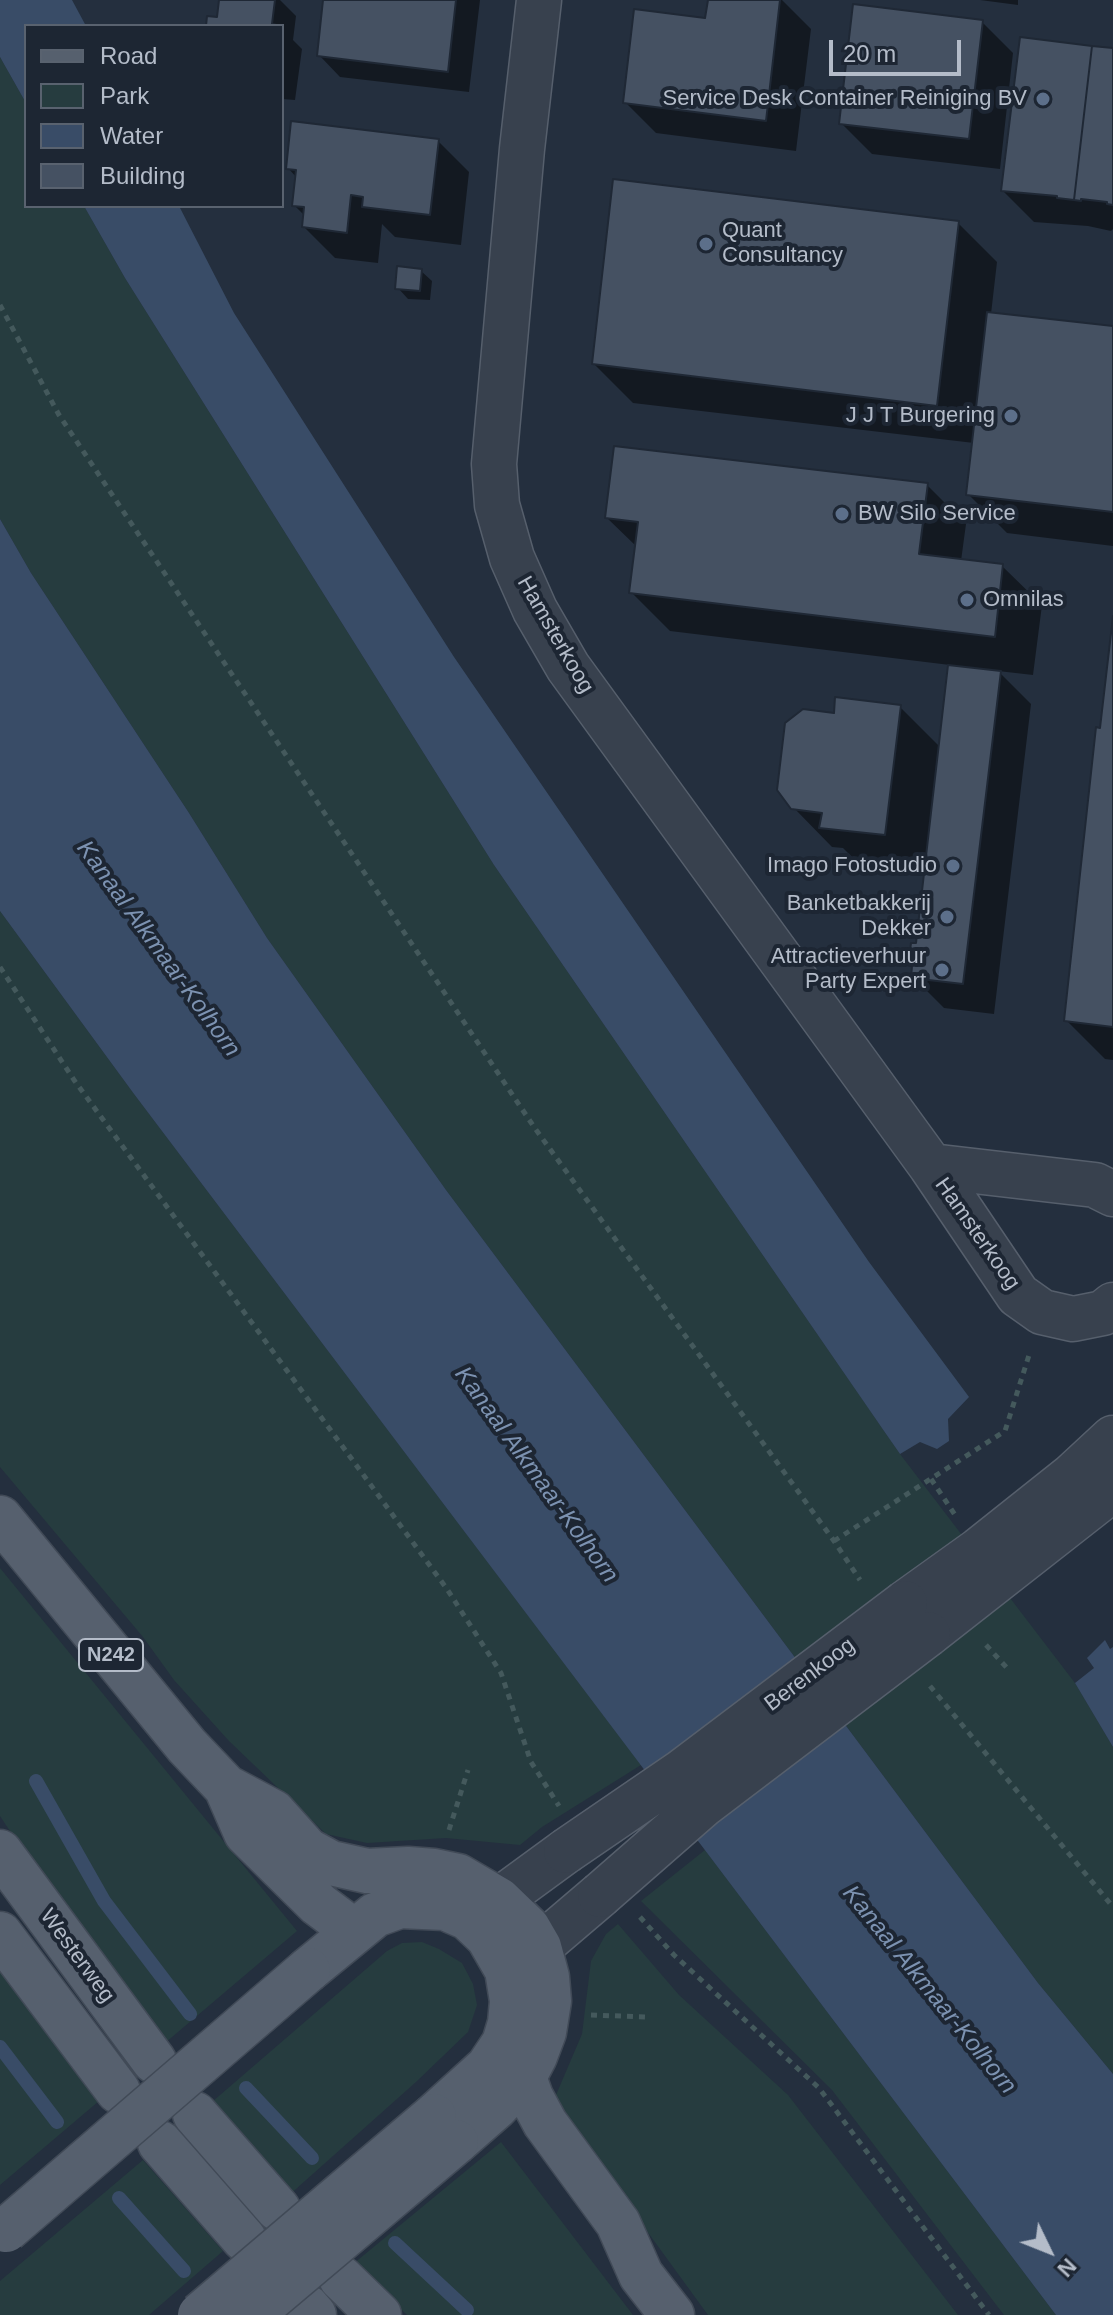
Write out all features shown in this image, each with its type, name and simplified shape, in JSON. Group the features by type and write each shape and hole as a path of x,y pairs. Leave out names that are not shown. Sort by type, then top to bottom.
{"main road":[{"name":"N242","path":"0,1518 187,1746 226,1787 273,1812 307,1850 331,1863 367,1871 408,1869 458,1876 484,1909"},
{"name":"N242","path":"226,1787 246,1833 318,1904 354,1931"},
{"name":"Westerweg","path":"0,1852 154,2061"},
{"path":"3,2233 375,1915 400,1906 484,1909 528,1928 539,1947 547,1977 549,2001 544,2032 535,2056 445,2129 200,2315"},
{"path":"484,1909 488,1937 507,1970 512,2001 504,2043 503,2084 599,2242 641,2275 672,2315"},
{"path":"0,1934 118,2091"},
{"path":"195,2114 278,2209"},
{"path":"251,2315 445,2129"},
{"path":"160,2143 244,2239"},
{"path":"341,2278 379,2315"}],"street":[{"name":"Hamsterkoog","path":"539,0 522,149 494,464 497,505 512,558 535,610 568,667 931,1166 1018,1295 1042,1312"},
{"name":"Hamsterkoog","path":"931,1166 1095,1185 1113,1194"},
{"path":"1042,1312 1073,1319 1103,1313 1113,1305"},
{"name":"Berenkoog","path":"484,1909 565,1832 680,1773 979,1550 1061,1485 1113,1438"},
{"name":"Berenkoog","path":"539,1947 618,1904 703,1805 900,1609 1113,1489"}],"path":[{"path":"0,305 59,415 534,1127 834,1541 900,1609"},
{"path":"0,967 74,1080 447,1589 501,1673 531,1762 565,1832"},
{"path":"834,1541 1005,1431 1042,1312"},
{"path":"924,1677 1113,1907"},
{"path":"446,1838 468,1770"},
{"path":"618,1904 819,2088 989,2315"},
{"path":"585,2015 646,2017"}],"green space":[{"path":"0,57 24,99 24,208 85,208 125,278 494,865 900,1454 1075,1683 1113,1747 1113,2074 1038,1983 446,1190 267,938 31,573 0,519"},
{"path":"0,911 134,1094 641,1765 542,1827 520,1845 446,1838 367,1843 326,1834 229,1741 174,1680 143,1637 0,1467"},
{"path":"0,1568 297,1931 165,2043 0,1816"},
{"path":"705,1850 1056,2315 1004,2315 832,2090 641,1901"},
{"path":"618,1924 679,1995 788,2095 958,2315 708,2315 553,2102 582,2034 591,1961 606,1934"},
{"path":"422,1942 462,1963 473,1984 477,2005 468,2032 287,2197 205,2108 387,1951 402,1943"},
{"path":"0,1965 99,2101 0,2185"},
{"path":"501,2142 633,2315 407,2315 353,2264"},
{"path":"143,2160 223,2251 149,2315 0,2315 0,2281"}],"water":[{"path":"0,0 72,0 85,24 24,24 24,99 0,57"},
{"path":"85,208 180,208 234,313 454,657 869,1262 969,1397 948,1419 949,1441 937,1449 920,1442 900,1454 494,865 125,278"},
{"name":"Kanaal Alkmaar-Kolhorn","path":"0,519 31,573 267,938 446,1190 1038,1983 1113,2074 1113,2315 1056,2315 134,1094 0,911"},
{"path":"1105,1640 1110,1649 1113,1647 1113,1747 1075,1683 1094,1668 1087,1658"}],"building":[{"path":"219,0 275,0 272,24 206,24 207,16 217,17"},
{"path":"323,0 456,0 448,72 317,56"},
{"path":"708,0 780,0 766,121 623,103 634,9 705,18"},
{"path":"853,4 983,20 969,139 839,124"},
{"path":"1020,37 1092,46 1074,200 1001,191"},
{"path":"1092,46 1113,48 1113,205 1074,200"},
{"path":"291,121 439,139 430,215 362,207 363,197 351,195 347,233 302,227 304,207 292,206 296,170 286,169"},
{"path":"613,179 959,221 937,406 592,364"},
{"path":"397,266 422,269 420,291 395,289"},
{"path":"987,312 1113,326 1113,512 966,495"},
{"path":"614,446 928,483 919,554 1003,564 995,637 629,593 638,522 605,518"},
{"path":"1113,616 1113,1027 1064,1021 1096,727 1100,728"},
{"path":"948,665 1001,671 963,984 911,978 912,966 908,965 911,943 916,943"},
{"path":"835,697 901,705 885,835 819,828 822,813 791,809 777,790 785,723 803,709 834,713"}],"waterway":[{"path":"36,1781 104,1901 190,2014"},
{"path":"0,2047 57,2122"},
{"path":"246,2088 312,2158"},
{"path":"119,2198 184,2271"},
{"path":"395,2243 467,2310"}],"place":[{"name":"Service Desk Container Reiniging BV","path":"1043,99"},
{"name":"Quant Consultancy","path":"706,244"},
{"name":"J J T Burgering","path":"1011,416"},
{"name":"BW Silo Service","path":"842,514"},
{"name":"Omnilas","path":"967,600"},
{"name":"Imago Fotostudio","path":"953,866"},
{"name":"Banketbakkerij Dekker","path":"947,917"},
{"name":"Attractieverhuur Party Expert","path":"942,970"}]}
